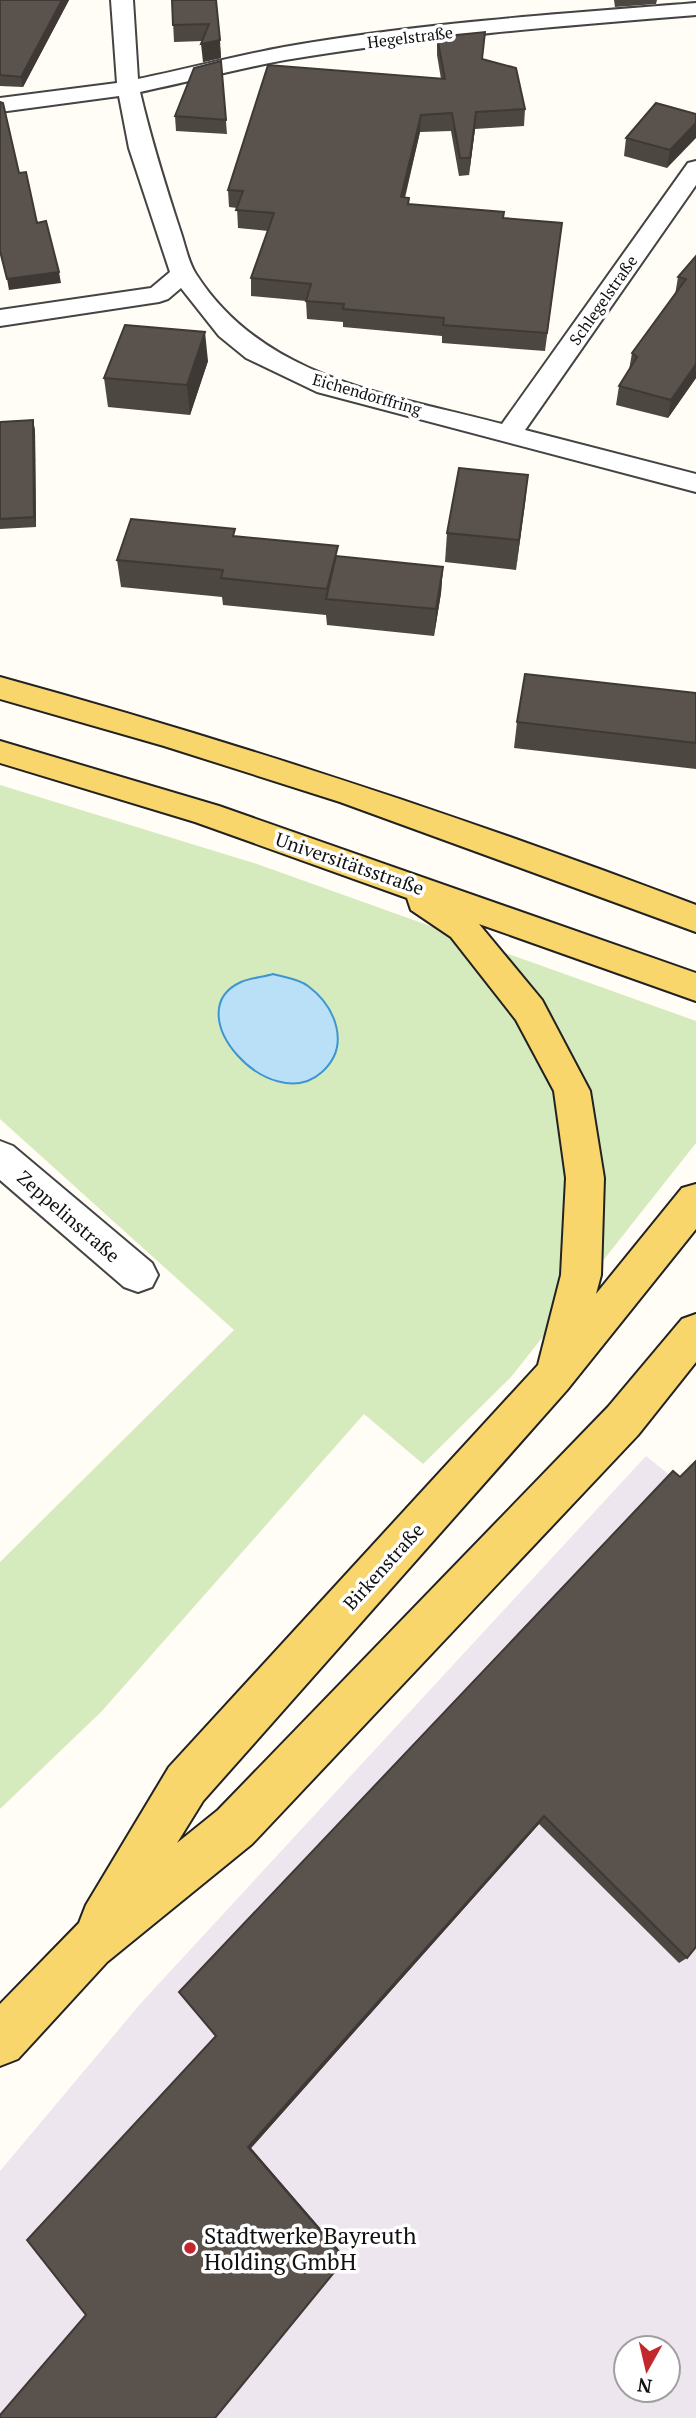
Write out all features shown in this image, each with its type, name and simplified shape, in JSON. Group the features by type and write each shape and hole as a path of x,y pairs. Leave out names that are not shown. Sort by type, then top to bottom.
{"main road":[{"path":"0,688 236,759 418,819 696,919"},
{"name":"Universitätsstraße","path":"0,752 207,814 696,987"},
{"path":"387,876 463,928 529,1010 572,1091 585,1178 581,1275 553,1377"},
{"path":"663,906 696,910"},
{"name":"Birkenstraße","path":"90,1945 186,1784 553,1377 696,1200"},
{"name":"Birkenstraße","path":"0,2041 90,1945 235,1827 623,1421 696,1332"}],"street":[{"name":"Eichendorffring","path":"121,0 128,88 141,148 183,274 228,331 255,352 326,386 510,432 696,483"},
{"path":"506,0 508,24"},
{"name":"Hegelstraße","path":"0,105 128,88 284,54 508,24 696,9"},
{"name":"Schlegelstraße","path":"510,432 696,168"},
{"path":"0,318 159,294 183,274"},
{"name":"Zeppelinstraße","path":"0,1157 138,1275"}],"shaded area":[{"path":"646,1456 696,1496 696,2418 0,2418 0,2171 141,2003"}],"green space":[{"path":"0,785 257,864 696,1021 696,1143 511,1377 423,1464 364,1414 102,1711 0,1809 0,1562 234,1330 0,1119"}],"water":[{"path":"273,974 308,986 326,1005 336,1027 338,1039 331,1062 322,1072 301,1083 279,1082 257,1072 238,1056 224,1036 219,1015 223,996 241,982"}],"building":[{"path":"0,0 62,0 21,77 0,75"},
{"path":"172,0 216,0 220,40 201,44 209,24 173,25"},
{"path":"485,32 482,59 516,68 525,109 476,112 470,158 460,158 452,113 421,115 401,197 409,198 408,204 504,212 503,218 562,223 547,333 443,325 444,318 343,309 344,304 306,301 311,284 251,278 274,213 236,210 243,191 228,190 268,65 445,79 437,37"},
{"path":"221,61 226,120 175,116 194,68"},
{"path":"0,102 3,103 19,173 26,172 37,223 46,221 59,272 7,279 0,251"},
{"path":"656,103 696,114 696,123 670,150 626,138"},
{"path":"696,256 696,364 671,400 619,386 637,357 632,353 686,279 678,277"},
{"path":"125,325 205,332 187,385 104,378"},
{"path":"33,420 34,517 0,519 0,422"},
{"path":"459,468 528,475 519,540 447,533"},
{"path":"131,519 235,529 233,536 338,546 327,589 221,578 223,570 117,560"},
{"path":"336,556 443,567 436,609 326,599"},
{"path":"525,674 696,693 696,743 517,722"},
{"path":"696,1461 696,1947 687,1958 544,1816 248,2147 345,2259 215,2418 0,2418 86,2315 27,2240 216,2036 179,1992 673,1471 680,1477"}],"place":[{"name":"Stadtwerke Bayreuth Holding GmbH","path":"190,2248"}]}
